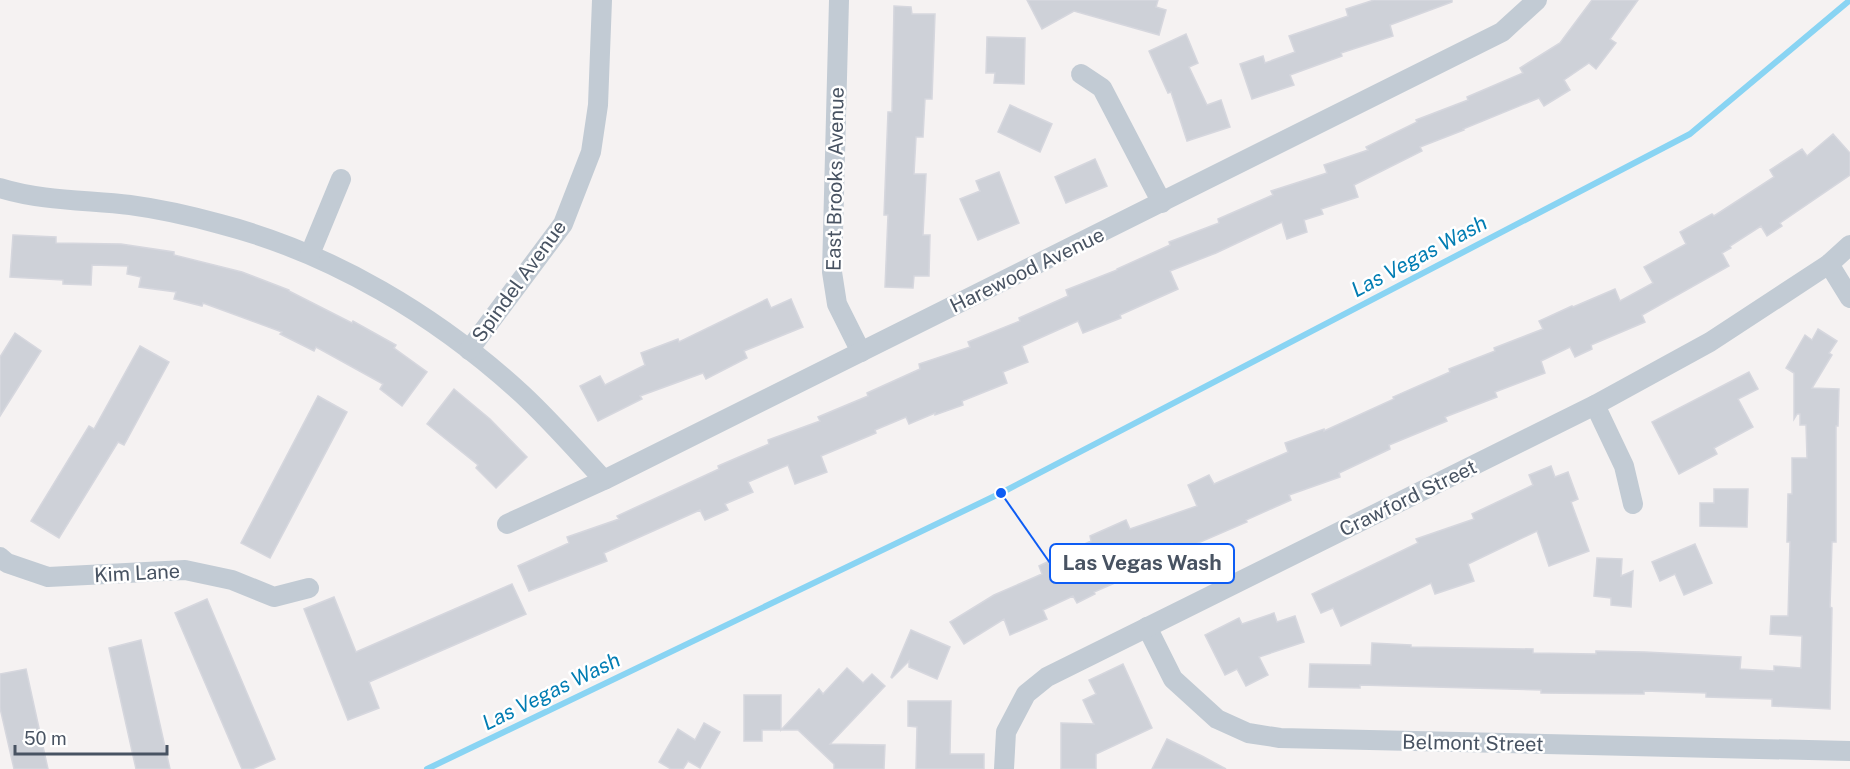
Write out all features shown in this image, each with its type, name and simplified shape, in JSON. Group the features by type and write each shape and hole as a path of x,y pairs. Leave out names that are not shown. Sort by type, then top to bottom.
{"street":[{"name":"Spindel Avenue","path":"469,350 563,224 591,152 598,105 602,0"},
{"name":"East Brooks Avenue","path":"839,0 832,272 837,304 861,352"},
{"name":"Harewood Avenue","path":"507,524 604,480 1502,32 1537,0"},
{"path":"1081,74 1102,88 1162,203"},
{"path":"310,254 341,179"},
{"path":"0,188 21,195 133,205 220,224 310,254 394,298 469,350 522,395 604,480"},
{"name":"Crawford Street","path":"1004,769 1006,732 1026,694 1047,677 1595,405 1710,342 1829,264 1850,245"},
{"path":"1829,264 1850,298"},
{"path":"1595,405 1624,466 1633,504"},
{"name":"Kim Lane","path":"0,557 7,563 48,577 185,570 232,580 274,597 309,588"},
{"name":"Belmont Street","path":"1147,627 1173,679 1217,719 1248,733 1259,735 1280,738 1850,751"}],"building":[{"path":"1027,0 1158,0 1156,7 1166,10 1159,35 1074,11 1042,29"},
{"path":"1374,0 1452,0 1452,2 1390,25 1393,36 1341,53 1342,56 1290,75 1294,85 1252,99 1240,64 1263,56 1265,63 1295,52 1289,36 1348,16 1346,9"},
{"path":"1592,0 1638,0 1610,39 1616,43 1596,69 1589,63 1564,80 1570,90 1544,106 1539,98 1420,147 1422,151 1354,185 1358,197 1321,209 1323,214 1304,220 1307,232 1287,239 1282,222 1216,253 1170,271 1178,289 1120,315 1121,318 1083,333 1078,321 1022,346 1028,362 1003,372 1007,383 962,401 963,405 909,424 906,417 875,430 876,433 821,456 827,472 795,484 788,465 748,482 753,492 725,504 728,510 705,520 700,510 604,553 607,561 529,591 518,566 569,543 567,537 619,519 617,516 719,469 718,466 769,444 768,440 820,421 818,417 868,396 867,393 920,369 919,364 970,347 968,342 1020,321 1019,318 1068,296 1066,290 1117,270 1170,245 1169,242 1219,223 1218,219 1273,195 1271,191 1327,173 1324,165 1368,150 1366,147 1417,122 1416,120 1468,100 1467,97 1523,73 1520,68 1560,43"},
{"path":"894,6 911,7 912,14 935,14 932,99 925,99 923,137 916,137 914,174 926,174 923,235 930,235 929,276 914,276 913,288 885,287 888,215 884,215 888,112 892,112"},
{"path":"1186,34 1198,63 1189,67 1207,105 1221,100 1230,127 1187,141 1171,92 1168,93 1149,51"},
{"path":"987,37 1025,38 1024,84 994,83 995,73 986,73"},
{"path":"1010,105 1052,124 1040,152 998,132"},
{"path":"1833,134 1850,153 1850,175 1780,223 1782,226 1767,236 1761,226 1730,246 1731,248 1722,253 1729,266 1642,315 1645,322 1591,345 1592,349 1575,357 1570,347 1541,361 1545,373 1495,392 1497,397 1445,417 1447,421 1389,445 1390,449 1339,473 1340,477 1289,495 1291,500 1246,520 1247,522 1175,553 1172,543 1141,554 1147,569 1094,592 1095,594 1077,603 1073,596 1043,610 1047,619 1010,635 1004,619 964,644 950,622 994,595 1042,574 1039,566 1091,541 1090,536 1126,520 1130,529 1197,506 1188,485 1209,475 1214,484 1288,452 1285,443 1324,429 1324,431 1450,372 1449,369 1495,351 1494,348 1543,329 1539,321 1572,306 1615,289 1620,301 1653,283 1644,267 1686,244 1680,232 1712,214 1714,216 1774,177 1770,170 1802,149 1807,156"},
{"path":"1095,159 1107,186 1066,203 1055,177"},
{"path":"999,172 1019,223 978,240 960,199 980,191 976,181"},
{"path":"13,235 56,237 56,243 121,244 174,252 174,255 242,272 289,290 352,323 353,321 396,345 394,348 427,372 402,406 380,389 383,384 316,347 314,351 280,334 282,332 203,303 202,306 174,299 176,292 139,287 141,277 127,274 128,266 92,265 91,285 63,284 63,280 10,277"},
{"path":"767,299 771,308 791,299 803,327 744,351 747,358 706,379 703,373 640,396 642,399 598,421 580,386 600,376 605,385 645,365 641,353 678,339 679,342"},
{"path":"1818,329 1837,341 1829,353 1832,355 1812,388 1839,389 1838,426 1836,426 1836,542 1832,542 1830,607 1832,608 1830,709 1772,706 1772,699 1706,697 1706,693 1644,691 1644,694 1541,693 1541,690 1360,685 1360,688 1309,687 1310,664 1371,665 1372,643 1411,645 1411,647 1533,649 1533,653 1596,654 1596,651 1741,657 1740,669 1774,671 1774,666 1801,668 1802,636 1770,634 1771,616 1788,616 1790,542 1787,542 1788,494 1792,494 1792,458 1807,458 1806,425 1800,425 1800,414 1797,414 1794,419 1794,373 1786,368 1805,335 1812,340"},
{"path":"15,333 41,351 0,416 0,357"},
{"path":"140,346 169,362 124,445 118,442 59,538 31,521 89,426 94,429"},
{"path":"1749,372 1758,389 1738,399 1753,427 1714,448 1717,454 1679,474 1652,422"},
{"path":"454,389 490,419 527,457 496,488 476,468 478,465 427,424"},
{"path":"318,396 347,412 270,558 241,543"},
{"path":"1551,466 1555,477 1568,472 1578,499 1571,502 1589,551 1549,566 1537,531 1468,564 1474,581 1435,594 1431,583 1341,626 1333,608 1321,613 1312,594 1418,543 1416,539 1474,519 1472,514 1533,485 1529,475"},
{"path":"1714,489 1748,489 1747,527 1700,526 1700,503 1714,503"},
{"path":"1695,544 1712,583 1684,595 1675,574 1660,581 1652,562"},
{"path":"1597,558 1622,559 1621,576 1633,571 1631,607 1611,605 1611,598 1594,596"},
{"path":"512,584 526,614 369,682 379,708 348,720 304,609 334,597 356,652"},
{"path":"207,599 275,759 252,769 242,769 175,613"},
{"path":"1274,613 1277,622 1295,616 1304,642 1259,657 1268,675 1246,686 1237,669 1225,675 1205,635 1239,618 1242,624"},
{"path":"911,630 950,647 937,679 909,667 909,661 891,677"},
{"path":"141,640 170,769 136,769 109,648"},
{"path":"1123,664 1152,728 1096,754 1096,769 1061,769 1061,723 1094,724 1083,700 1096,694 1089,680"},
{"path":"847,668 863,683 872,674 885,686 830,744 885,745 884,769 834,769 834,764 798,730 781,730 819,689 823,694"},
{"path":"26,669 48,769 14,769 0,708 0,674"},
{"path":"744,695 781,695 781,730 762,730 762,741 744,741"},
{"path":"908,701 951,701 950,754 984,754 984,769 916,769 917,727 908,726"},
{"path":"704,723 720,732 700,768 688,761 683,769 671,769 659,762 678,729 695,740"},
{"path":"1167,739 1202,756 1226,769 1152,769"}],"waterway":[{"name":"Las Vegas Wash","path":"427,769 1001,493 1690,134 1850,0"}],"place":[{"name":"Las Vegas Wash","path":"1001,493"}]}
